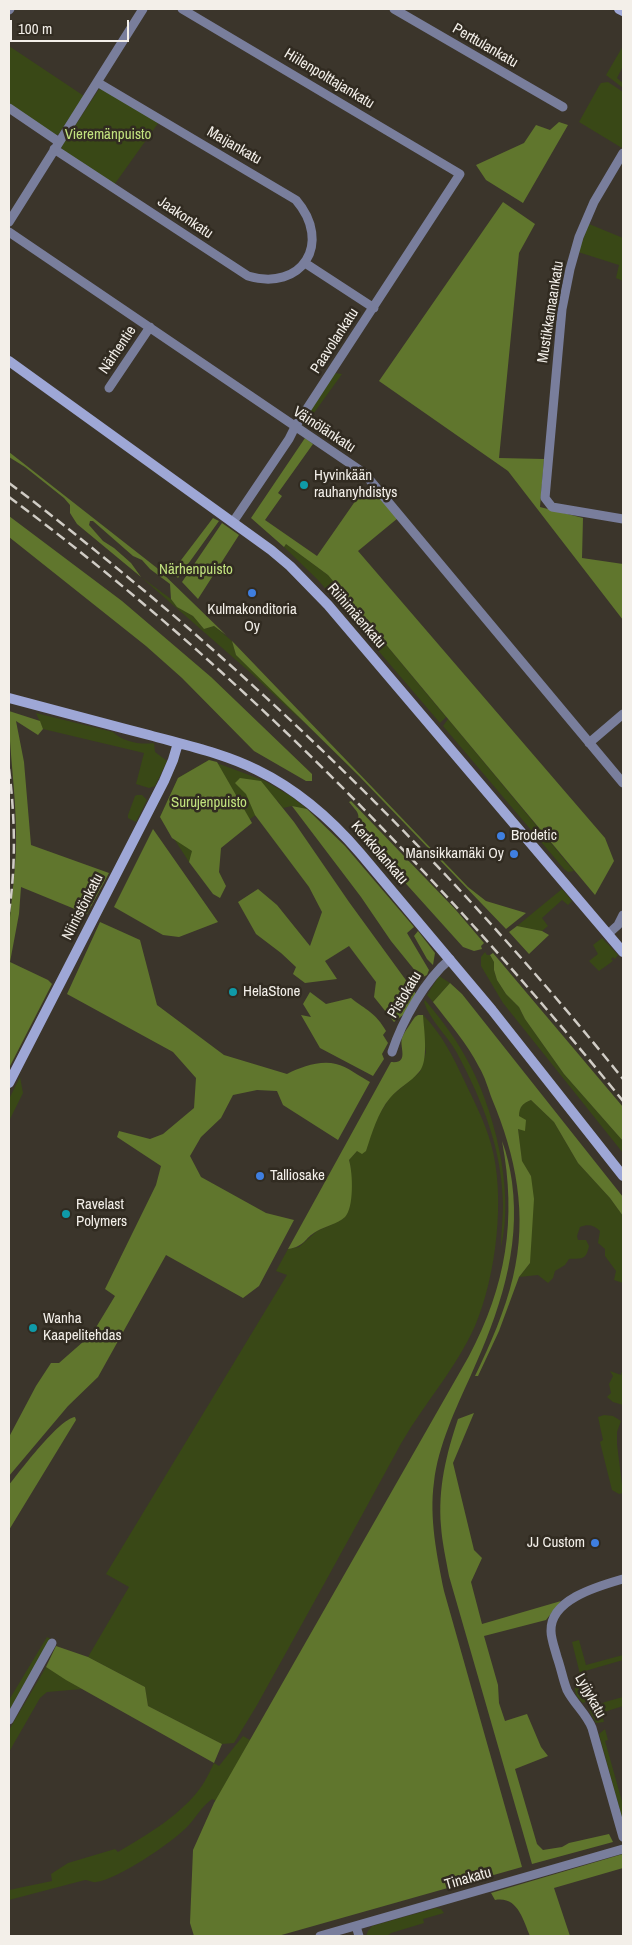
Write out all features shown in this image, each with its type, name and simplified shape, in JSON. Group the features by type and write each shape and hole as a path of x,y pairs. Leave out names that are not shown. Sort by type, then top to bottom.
{"street":[{"path":"9,222 143,9"},
{"name":"Hiilenpolttajankatu","path":"182,9 460,174"},
{"name":"Perttulankatu","path":"394,9 563,107"},
{"path":"619,9 623,12"},
{"name":"Maijankatu","path":"97,82 296,200 309,218 313,231 313,241 305,263"},
{"path":"9,108 56,145"},
{"name":"Jaakonkatu","path":"56,145 248,276 256,279 276,279 295,271 305,263"},
{"name":"Mustikkamaankatu","path":"623,153 594,202 579,238 570,269 562,309 545,498 552,507 623,519"},
{"name":"Paavolankatu","path":"233,522 290,439 295,427 460,174"},
{"name":"Väinölänkatu","path":"9,232 360,470 623,784"},
{"path":"305,263 374,308"},
{"name":"Närhentie","path":"109,388 150,327"},
{"name":"Riihimäenkatu","path":"9,361 281,558 328,605 623,952"},
{"name":"Kerkkolankatu","path":"9,698 178,743 230,759 258,770 290,789 317,809 343,832 450,959 623,1176"},
{"path":"589,743 623,714"},
{"name":"Niinistönkatu","path":"9,1082 164,781 178,743"},
{"path":"608,934 618,925 623,915"},
{"name":"Pistokatu","path":"392,1052 398,1034 430,980 437,970 450,959"},
{"name":"Lyijykatu","path":"623,1579 588,1590 569,1601 552,1620 550,1632 566,1688 584,1712 592,1728 623,1838"},
{"path":"9,1720 52,1643"},
{"name":"Tinakatu","path":"320,1936 623,1849"},
{"path":"356,1926 359,1936"}],"green space":[{"name":"Vieremänpuisto","path":"9,46 84,96 59,134 56,135 9,105"},
{"path":"623,46 623,66 617,78 623,83 623,88 606,75"},
{"path":"608,82 623,92 622,148 579,122 601,83"},
{"name":"Vieremänpuisto","path":"99,89 159,122 114,185 62,150 62,146"},
{"path":"559,122 568,125 523,203 486,180 476,165 524,143 536,125 550,130"},
{"path":"503,202 535,224 519,253 499,458 544,459 540,507 583,518 582,558 623,564 623,620 508,471 379,381"},
{"path":"589,224 623,238 623,281 616,278 619,265 578,252"},
{"path":"335,373 342,374 306,424 304,424 306,417"},
{"path":"305,438 313,444 278,493 282,496 265,520 317,556 356,500 365,492 373,499 380,496 398,518 358,551 605,838 614,861 595,895 328,575 286,544 284,547 251,518"},
{"path":"9,452 157,568 226,635 214,626 204,629 193,616 177,607 171,599 170,584 150,569 142,560 133,556 93,521 90,521 89,525 103,541 131,563 141,577 77,524 70,513 70,505 64,498 25,467 9,457"},
{"path":"9,516 122,601 211,677 312,774 312,781 306,781 254,751 182,678 146,646 9,537"},
{"path":"213,518 219,521 178,578 172,572"},
{"name":"Närhenpuisto","path":"222,523 239,535 198,599 182,582"},
{"path":"286,544 328,575 446,717 440,723 318,580 284,547"},
{"path":"141,577 171,599 177,607 193,616 204,629 214,626 232,641 236,655 270,686 303,722 252,674"},
{"path":"232,641 468,887 486,901 526,913 506,929 359,776 236,655"},
{"path":"9,711 40,721 43,729 38,735 16,721 24,762 31,845 109,873 87,914 21,887 19,914 10,962 48,980 52,984 9,1068 8,948 15,870 16,818"},
{"path":"36,713 113,732 132,742 154,743 155,752 167,761 155,786 149,788 136,784 144,753 43,729"},
{"path":"448,719 574,871 568,872 564,869 443,726"},
{"name":"Surujenpuisto","path":"209,760 265,781 292,797 307,809 292,806 283,808 277,800 189,862 160,817 178,778"},
{"name":"Surujenpuisto","path":"209,760 217,762 252,823 221,848 219,872 226,886 220,898 213,894 189,862 192,851 172,838 160,817 178,778"},
{"path":"240,778 261,781 294,822 416,994 403,1015 394,1022 374,997 376,982 349,946 325,961 337,979 305,983 293,974 296,967 256,934 238,902 258,889 277,905 310,946 322,912 309,887 255,815 246,794 235,783"},
{"path":"137,795 142,795 147,800 136,822 128,818 128,815"},
{"path":"351,801 455,909 484,943 481,946 482,949 474,951 463,947 354,826 358,819 358,814 349,802"},
{"path":"292,806 307,809 345,846 414,927 407,933 429,970 427,975 421,978 391,941 361,897"},
{"path":"153,829 218,922 179,937 163,935 114,907"},
{"path":"562,889 572,901 568,905 562,900 542,918 548,926 542,931 517,926"},
{"path":"100,922 140,940 157,1005 224,1055 287,1074 317,1064 336,1064 349,1069 370,1082 338,1140 283,1105 277,1091 257,1090 233,1095 221,1118 201,1137 190,1156 201,1177 266,1213 294,1220 259,1286 243,1298 166,1255 98,1377 68,1406 9,1476 9,1437 36,1386 51,1363 59,1363 92,1334 115,1296 105,1289 156,1185 161,1166 117,1137 119,1131 150,1139 163,1134 194,1108 196,1078 173,1052 67,994"},
{"path":"517,926 542,931 549,935 529,954 509,932"},
{"path":"418,931 435,953 433,965 427,959 414,936"},
{"path":"602,938 618,955 615,959 613,957 611,959 613,961 599,971 589,961 598,954 593,945"},
{"path":"485,952 487,955 490,955 494,962 497,980 506,994 519,1007 525,1019 564,1074 623,1141 623,1153 503,1003 481,966 481,957"},
{"path":"493,953 623,1107 623,1141 564,1074 525,1019 519,1007 506,994 497,980 494,962 490,955"},
{"path":"439,976 450,983 433,1002 427,995"},
{"path":"450,983 462,994 623,1197 623,1216 610,1198 578,1163 554,1122 531,1100 522,1106 519,1116 526,1120 525,1131 518,1129 522,1161 531,1176 534,1199 530,1263 519,1277 499,1331 478,1376 475,1376 497,1328 513,1277 519,1231 519,1208 517,1186 508,1142 485,1079 458,1033 433,1002"},
{"path":"310,992 326,1004 351,998 370,1012 382,1025 386,1031 383,1035 388,1043 382,1054 384,1059 373,1076 320,1048 301,1015 311,1017 303,1004"},
{"path":"425,1000 465,1056 485,1099 493,1123 499,1149 505,1200 505,1224 501,1247 502,1184 495,1145 483,1108 466,1071 453,1047 430,1016 424,1002"},
{"path":"418,1015 423,1015 425,1054 422,1067 416,1076 393,1094 382,1110 366,1151 362,1154 357,1151 349,1160 352,1190 348,1212 342,1219 317,1231 294,1248 288,1249 391,1062 397,1062 402,1058 402,1038"},
{"path":"423,1015 436,1030 451,1054 479,1112 491,1144 498,1187 497,1236 482,1306 467,1343 406,1435 257,1705 234,1743 222,1744 148,1706 145,1687 88,1657 129,1587 106,1574 287,1275 276,1271 288,1249 299,1247 317,1231 333,1224 344,1201 351,1177 349,1160 357,1151 390,1097 420,1072 426,1052"},
{"path":"20,1077 23,1093 9,1121 9,1099"},
{"path":"531,1100 554,1122 578,1163 610,1198 623,1216 623,1283 614,1280 616,1271 605,1256 605,1249 598,1243 600,1231 588,1225 580,1227 577,1236 578,1240 586,1240 589,1246 585,1256 569,1259 565,1265 555,1271 553,1278 548,1283 538,1275 519,1277 530,1263 531,1176 522,1162 518,1129 519,1110 524,1103"},
{"path":"502,1141 512,1182 514,1207 510,1257 499,1305 439,1455 432,1509 434,1537 444,1591 522,1867 278,1936 194,1936 190,1923 193,1850 214,1803 469,1356 482,1330 500,1278 508,1225 506,1170"},
{"path":"623,1368 623,1405 613,1402 607,1397 611,1393 609,1384 613,1376 610,1371 621,1375"},
{"path":"474,1413 453,1463 474,1550 482,1558 471,1582 482,1624 561,1601 546,1620 484,1636 498,1685 499,1703 505,1721 527,1714 541,1747 548,1756 515,1769 537,1844 543,1850 562,1847 569,1843 609,1834 613,1842 532,1864 449,1576 442,1538 440,1512 442,1485 450,1446 458,1419"},
{"path":"604,1415 613,1416 621,1421 617,1432 617,1444 623,1493 619,1494 612,1490 600,1442 603,1440 598,1417"},
{"path":"75,1417 76,1420 9,1530 9,1485 59,1426"},
{"path":"47,1637 51,1639 9,1711 9,1700"},
{"path":"579,1640 586,1665 623,1655 623,1660 585,1671 591,1690 588,1701 583,1703 575,1691 575,1686 582,1682 572,1642"},
{"path":"56,1646 88,1657 145,1687 148,1706 222,1744 214,1763 46,1667"},
{"path":"46,1667 82,1689 47,1692 40,1698 9,1752 9,1730"},
{"path":"623,1697 623,1706 601,1713 604,1722 596,1723 589,1710 605,1702"},
{"path":"605,1729 608,1740 605,1741 623,1805 623,1821 599,1734"},
{"path":"243,1736 250,1740 239,1760 221,1803 212,1799 186,1828 169,1842 130,1868 105,1880 95,1882 85,1880 9,1900 9,1890 52,1881 51,1874 68,1863 115,1849 118,1852 163,1824 184,1807 203,1784 214,1763 219,1766"},
{"path":"623,1854 623,1868 554,1888 570,1936 530,1936 522,1917 514,1905 503,1900 495,1900 491,1893"},
{"path":"436,1908 441,1909 444,1913 423,1919 424,1923 391,1933 387,1936 366,1936 372,1926"}],"railway":[{"path":"9,483 147,593 212,649 337,764 456,886 569,1013 623,1079"},
{"path":"9,497 94,563 177,633 257,705 335,780 410,857 483,937 623,1101"},
{"path":"9,769 14,841 13,877 9,912"}],"place":[{"name":"Hyvinkään rauhanyhdistys","path":"304,485"},
{"name":"Kulmakonditoria Oy","path":"252,593"},
{"name":"Brodetic","path":"501,836"},
{"name":"Mansikkamäki Oy","path":"514,854"},
{"name":"HelaStone","path":"233,992"},
{"name":"Talliosake","path":"260,1176"},
{"name":"Ravelast Polymers","path":"66,1214"},
{"name":"Wanha Kaapelitehdas","path":"33,1328"},
{"name":"JJ Custom","path":"595,1543"}]}
